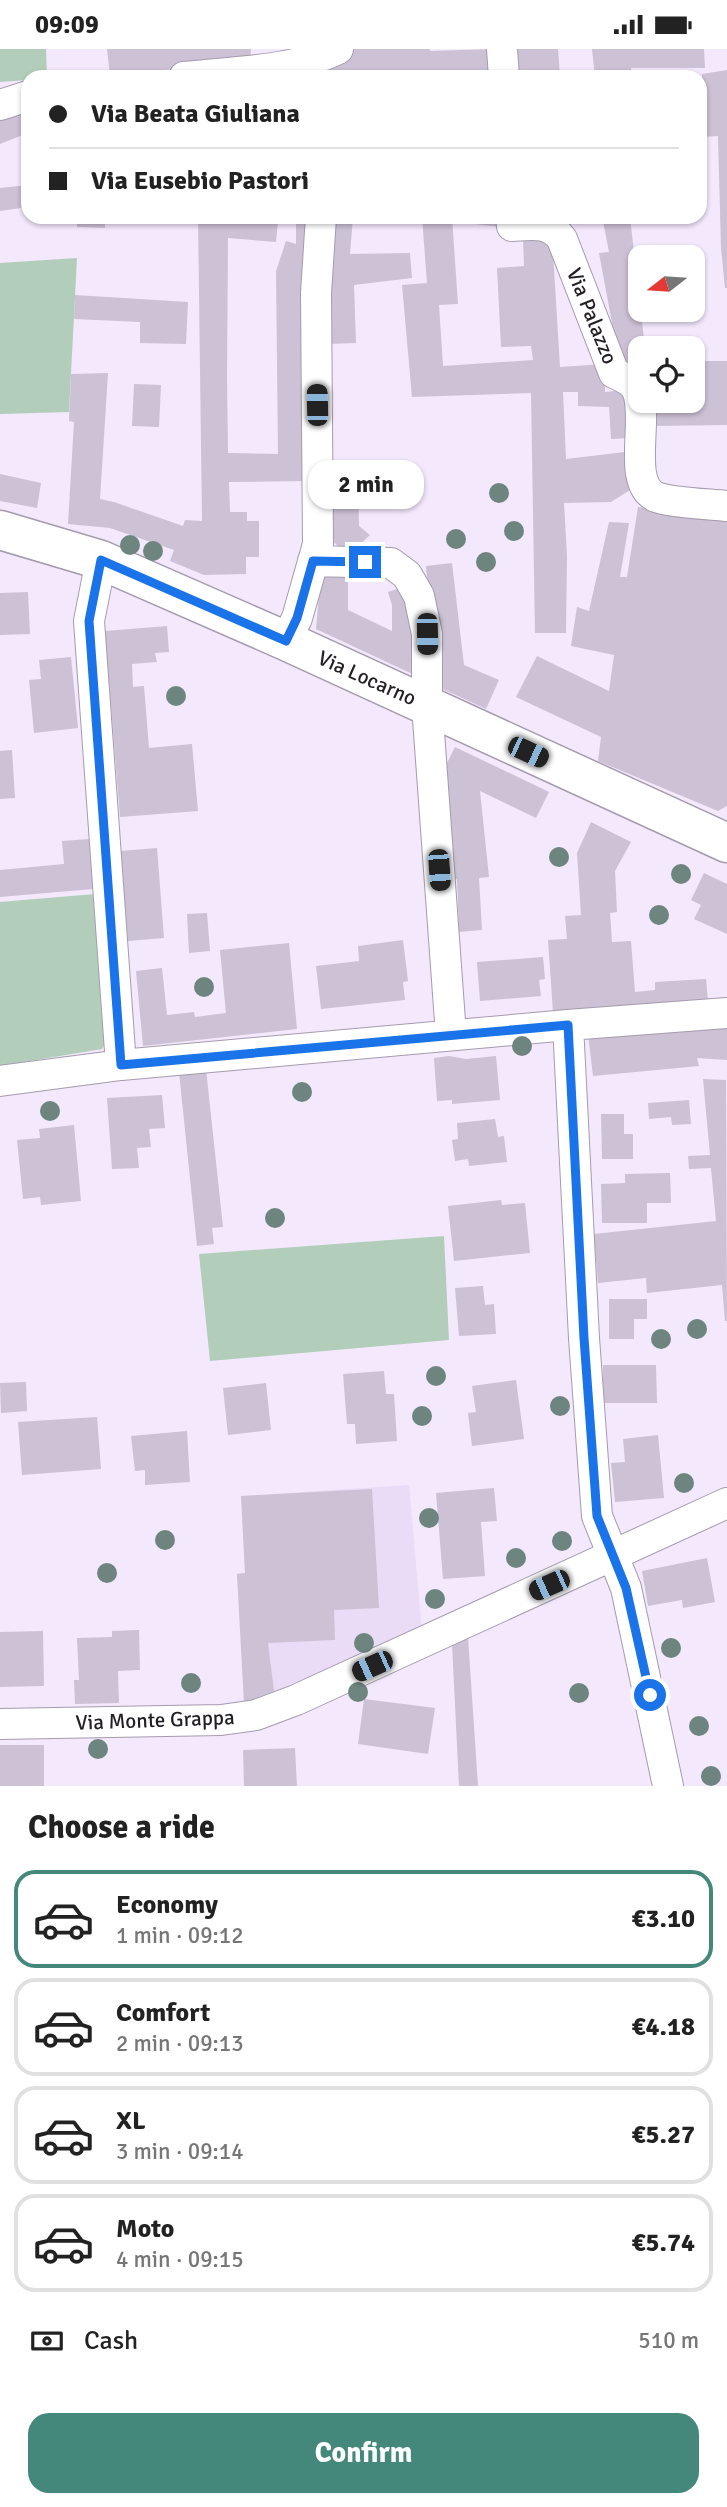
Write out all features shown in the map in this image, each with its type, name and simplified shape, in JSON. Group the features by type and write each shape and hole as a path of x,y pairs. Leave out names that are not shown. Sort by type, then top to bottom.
{"main road":[{"name":"Via Locarno","path":"0,530 101,560 286,641 727,843"}],"street":[{"path":"502,49 504,70"},
{"path":"250,70 324,62"},
{"path":"0,105 21,98"},
{"path":"286,641 297,618 318,544 316,293 321,224"},
{"name":"Via Palazzo","path":"512,224 547,226 556,231 562,239 614,373 628,379 640,399 641,471 644,486 658,498 727,506"},
{"path":"101,560 89,621 121,1065"},
{"path":"313,561 391,563 407,575 419,596 427,634 427,705 451,1035"},
{"path":"0,1081 121,1065 727,1013"},
{"path":"568,1025 584,1338 597,1516 626,1588 668,1786"},
{"name":"Via Monte Grappa","path":"0,1724 221,1720 256,1715 296,1700 727,1503"}],"shaded area":[{"path":"409,1485 422,1632 244,1703 237,1574 245,1573 241,1496"}],"green space":[{"path":"0,49 46,49 47,70 21,70 21,80 0,82"},
{"path":"77,258 69,412 0,414 0,263"},
{"path":"95,894 108,1037 102,1049 0,1066 0,902"},
{"path":"444,1236 449,1340 210,1361 199,1254"}],"building":[{"path":"107,49 251,49 250,62 164,70 109,70"},
{"path":"351,49 494,49 496,70 325,70 329,62"},
{"path":"508,49 558,49 560,70 509,70"},
{"path":"592,49 704,49 705,68 594,70"},
{"path":"727,70 727,288 721,248 718,136 707,137 707,73"},
{"path":"21,108 21,136 0,144 0,116"},
{"path":"21,186 21,208 0,211 0,188"},
{"path":"77,224 105,224 105,228 77,227"},
{"path":"198,224 278,224 276,242 228,238 227,377 228,453 278,454 276,271 286,241 296,244 296,224 314,224 305,481 229,482 230,512 247,512 247,521 259,521 259,557 246,557 246,574 204,575 170,561 174,550 110,528 68,524 74,422 69,421 71,374 108,373 100,499 183,526 185,520 202,521"},
{"path":"326,224 352,224 350,254 410,253 412,278 354,285 356,343 325,344"},
{"path":"423,224 452,224 458,304 439,305 443,366 533,360 531,346 501,347 497,268 524,266 523,238 552,236 560,367 605,364 605,392 624,390 631,438 611,439 609,407 578,406 578,392 563,392 566,459 625,452 630,490 611,502 564,503 567,556 566,633 535,633 531,393 412,397 402,285 427,283"},
{"path":"475,224 500,224 500,227"},
{"path":"604,224 631,224 633,245 628,245 628,322 642,322 644,336 628,336 628,368 615,369 612,323 599,253 609,252"},
{"path":"75,295 188,302 186,344 140,343 140,322 74,319"},
{"path":"705,361 727,361 727,425 648,426 647,413 705,413"},
{"path":"134,384 161,385 159,427 132,426"},
{"path":"363,469 365,484 358,485 359,526 370,535 347,556 330,538 330,470"},
{"path":"0,474 41,483 37,508 0,501"},
{"path":"638,507 727,518 727,806 718,811 598,761 601,737 516,697 537,656 609,691 614,655 571,646 577,607 589,611 609,522 629,523 620,577 627,577"},
{"path":"452,563 464,665 499,680 486,709 436,686 426,566"},
{"path":"348,570 348,610 392,631 392,605 388,592 403,587 421,678 316,629 321,571"},
{"path":"28,592 30,634 0,635 0,593"},
{"path":"167,626 169,652 155,653 157,662 132,664 133,687 144,686 149,748 192,744 198,811 120,817 105,631"},
{"path":"71,657 78,728 34,733 29,680 41,679 39,660"},
{"path":"455,747 549,792 536,818 480,791 489,877 479,878 482,930 459,932 457,879 454,880 444,769"},
{"path":"12,750 15,798 0,799 0,751"},
{"path":"591,822 631,842 615,871 617,912 610,913 612,942 631,941 635,992 655,990 655,982 706,979 708,1001 553,1012 548,940 567,939 565,916 581,915 577,853"},
{"path":"89,839 93,889 0,897 0,870 64,864 62,841"},
{"path":"157,848 164,938 128,941 120,851"},
{"path":"704,873 727,884 727,934 694,919 701,905 691,900"},
{"path":"207,913 210,951 189,953 187,914"},
{"path":"403,940 408,981 403,982 405,1000 321,1009 316,966 359,961 358,946"},
{"path":"289,943 297,1029 143,1046 136,971 162,968 167,1015 194,1012 195,1017 226,1013 220,950"},
{"path":"543,957 545,979 539,980 541,996 480,1001 477,962"},
{"path":"727,1025 727,1060 697,1058 699,1066 593,1076 588,1034"},
{"path":"449,1056 466,1059 496,1056 500,1100 452,1104 452,1100 437,1101 434,1058"},
{"path":"206,1069 223,1227 212,1228 214,1244 197,1246 179,1072"},
{"path":"703,1079 726,1080 727,1321 722,1285 647,1293 646,1278 598,1283 594,1234 716,1221 711,1168 689,1169 688,1156 710,1155"},
{"path":"162,1095 165,1128 149,1129 151,1147 137,1148 139,1168 112,1169 107,1098"},
{"path":"689,1100 691,1124 672,1125 671,1117 649,1119 648,1103"},
{"path":"601,1114 624,1114 624,1134 633,1134 633,1159 602,1159"},
{"path":"495,1119 498,1137 504,1136 507,1162 469,1166 468,1159 455,1161 452,1140 458,1139 457,1123"},
{"path":"74,1125 81,1201 41,1205 40,1197 23,1199 17,1140 40,1138 39,1129"},
{"path":"670,1173 671,1203 647,1203 647,1223 602,1223 601,1184 625,1183 625,1174"},
{"path":"501,1200 502,1205 525,1203 530,1253 454,1261 448,1206"},
{"path":"483,1286 485,1305 494,1304 496,1334 459,1336 455,1288"},
{"path":"609,1299 647,1299 647,1319 634,1319 634,1339 609,1339"},
{"path":"603,1365 656,1365 657,1403 603,1403"},
{"path":"384,1371 386,1394 394,1394 397,1441 356,1444 355,1424 347,1424 343,1374"},
{"path":"516,1380 524,1439 472,1446 468,1413 476,1412 472,1386"},
{"path":"26,1382 27,1411 1,1413 0,1383"},
{"path":"266,1383 271,1430 228,1435 223,1388"},
{"path":"97,1417 101,1469 22,1475 18,1422"},
{"path":"187,1431 190,1482 145,1485 145,1470 135,1471 131,1436"},
{"path":"658,1435 664,1498 615,1502 611,1463 625,1462 623,1439"},
{"path":"494,1488 497,1521 481,1522 485,1576 443,1579 436,1493"},
{"path":"372,1489 379,1608 334,1610 335,1640 268,1643 274,1691 244,1703 237,1574 245,1573 241,1496"},
{"path":"707,1558 715,1602 683,1608 682,1600 648,1606 642,1571"},
{"path":"139,1630 140,1670 118,1671 119,1703 75,1704 74,1680 79,1680 77,1638 112,1637 112,1631"},
{"path":"43,1631 44,1686 0,1687 0,1632"},
{"path":"468,1637 478,1786 459,1786 452,1644"},
{"path":"364,1699 435,1708 428,1754 358,1744"},
{"path":"0,1745 44,1745 44,1786 0,1786"},
{"path":"295,1748 297,1786 244,1786 243,1750"}],"route":[{"path":"365,562 313,561 297,618 286,641 101,560 89,621 121,1065 568,1025 584,1338 597,1516 626,1588 650,1695"}]}
